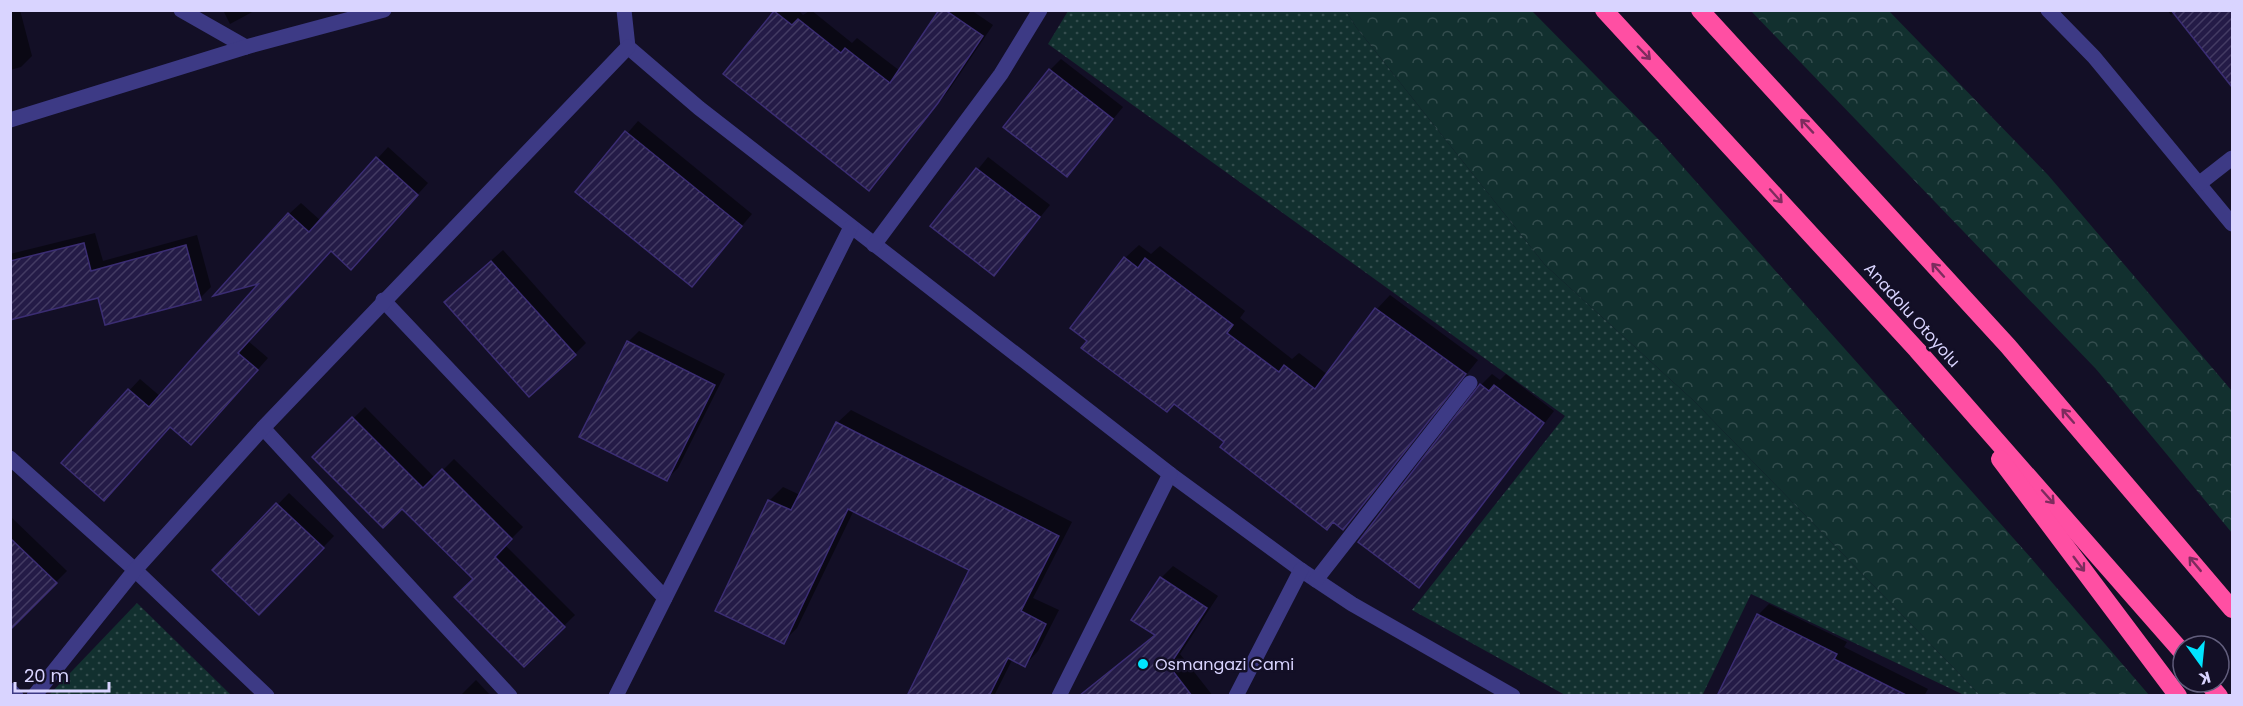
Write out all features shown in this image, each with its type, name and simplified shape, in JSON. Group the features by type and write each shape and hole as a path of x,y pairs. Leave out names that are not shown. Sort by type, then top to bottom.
{"highway":[{"name":"Anadolu Otoyolu","path":"1604,10 1917,350 2171,639"},
{"path":"1700,10 2008,346 2232,609"},
{"path":"1917,350 2178,696"}],"street":[{"path":"181,10 246,48"},
{"path":"10,120 246,48 384,10"},
{"path":"624,10 628,47 699,108 1170,474 1316,580 1413,640 1513,696"},
{"path":"874,245 1001,74 1040,10"},
{"path":"2048,10 2094,57 2232,224"},
{"path":"34,696 135,570 263,428 383,300 628,47"},
{"path":"2200,183 2232,158"},
{"path":"616,696 851,227"},
{"path":"383,300 665,598"},
{"path":"1316,580 1470,383"},
{"path":"263,428 510,696"},
{"path":"10,459 135,570 267,696"},
{"path":"1059,696 1170,474"},
{"path":"1236,696 1301,570"},
{"path":"10,690 16,696"}],"green space":[{"path":"1068,11 1346,11 1356,27 1545,265 1694,401 1980,695 1964,695 1751,594 1702,696 1565,695 1412,610 1565,416 1048,44"},
{"path":"1346,11 1532,11 1659,140 2031,558 2149,695 1980,695 1694,401 1545,265 1356,27"},
{"path":"1751,11 1889,11 2048,175 2232,391 2232,533 2096,369"},
{"path":"137,603 231,695 49,695"}],"building":[{"path":"939,10 945,10 983,36 938,103 869,191 723,74 774,11 792,25 798,19 841,53 845,48 890,83"},
{"path":"2171,10 2232,10 2232,87"},
{"path":"1049,69 1113,119 1067,177 1003,127"},
{"path":"625,131 742,226 692,287 575,192"},
{"path":"376,157 418,195 351,270 331,251 238,353 258,370 191,445 170,427 104,501 61,463 128,389 149,407 258,284 213,296 288,213 309,232"},
{"path":"976,168 1040,217 994,276 930,226"},
{"path":"84,243 91,271 186,245 201,300 105,325 98,298 10,320 10,261"},
{"path":"1124,257 1138,268 1145,258 1233,325 1227,333 1279,372 1284,365 1315,389 1375,308 1466,374 1343,530 1333,522 1327,530 1220,447 1224,442 1174,404 1167,412 1081,348 1087,341 1070,328"},
{"path":"491,261 576,355 529,397 444,302"},
{"path":"627,341 715,385 667,481 579,437"},
{"path":"1480,384 1489,391 1494,385 1544,423 1419,588 1358,542"},
{"path":"352,417 423,488 442,469 512,539 495,557 565,627 524,667 454,597 473,579 402,509 383,528 312,457"},
{"path":"836,422 1059,536 1021,611 1046,624 1025,667 1008,658 989,696 907,696 969,570 848,509 784,644 715,611 768,500 791,510"},
{"path":"276,503 324,548 259,615 212,570"},
{"path":"10,538 57,583 10,630"},
{"path":"1160,577 1207,608 1169,666 1192,696 1079,696 1155,635 1131,620"},
{"path":"1757,614 1837,654 1834,659 1908,696 1717,696"}],"place":[{"name":"Osmangazi Cami","path":"1143,664"}]}
